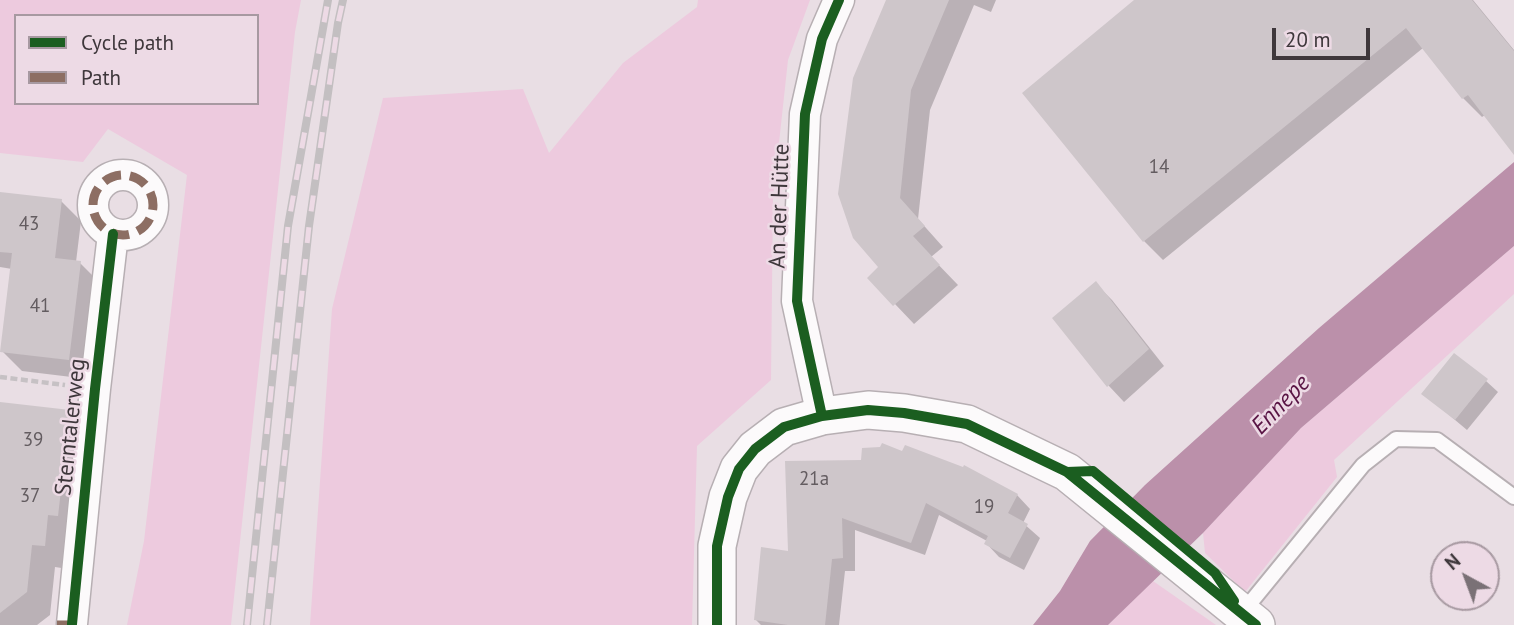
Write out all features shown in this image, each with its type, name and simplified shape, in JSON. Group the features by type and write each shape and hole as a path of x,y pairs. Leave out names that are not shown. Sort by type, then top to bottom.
{"street":[{"name":"An der Hütte","path":"822,416 797,301 805,114 822,39 839,0"},
{"name":"Sterntalerweg","path":"68,625 113,234"},
{"path":"717,625 717,546 728,497 739,469 755,449 784,427 822,416 867,410 904,413 967,424 1067,472 1249,619"}],"lane":[{"path":"1249,619 1363,465 1396,439 1437,440 1514,497"}],"path":[{"path":"0,377 95,388"}],"shaded area":[{"path":"0,0 301,0 295,32 231,625 127,625 144,541 187,175 108,129 83,162 0,153"},
{"path":"698,0 810,0 788,60 773,198 771,380 697,446 692,625 310,625 332,309 383,98 523,89 549,153 623,63 697,7"},
{"path":"1514,246 1514,294 1334,460 1337,477 1245,592 1205,553 1203,533 1301,428"},
{"path":"1153,581 1216,625 1108,625"}],"water":[{"name":"Ennepe","path":"1514,162 1514,246 1301,428 1203,533 1108,625 1033,625 1060,591 1090,541 1145,485 1319,328"}],"building":[{"path":"886,0 949,0 911,90 900,198 925,226 913,236 940,265 893,306 867,278 878,267 853,238 838,194 853,78"},
{"path":"1134,0 1472,0 1514,51 1514,155 1468,95 1462,99 1406,28 1143,242 1022,93"},
{"path":"0,192 62,199 55,258 81,261 69,360 0,352 12,253 0,252"},
{"path":"1096,281 1149,349 1107,387 1052,318"},
{"path":"1454,353 1488,379 1455,420 1421,394"},
{"path":"0,402 70,410 58,516 48,515 45,546 32,545 27,592 0,613"},
{"path":"882,443 902,451 905,445 963,467 964,465 1018,494 1008,513 1028,524 1010,558 984,544 988,536 926,503 911,543 842,518 843,558 832,559 825,625 788,625 754,620 761,547 788,551 785,461 861,460 862,448 880,447"}],"railway":[{"path":"247,625 288,226 328,0"},
{"path":"267,625 309,226 343,0"}],"marked path":[{"path":"117,175 129,175 148,188 153,205 151,217 140,230 129,235 117,235 98,222 93,211 93,199 106,180 117,175"},
{"path":"57,625 75,625"}],"cycle path":[{"path":"822,416 797,301 805,114 822,39 839,0"},
{"path":"72,624 113,234"},
{"path":"717,625 717,546 728,497 739,469 755,449 784,427 822,416 868,410 967,424 1067,472 1256,625"},
{"path":"1067,472 1093,471 1215,573 1234,601"}]}
